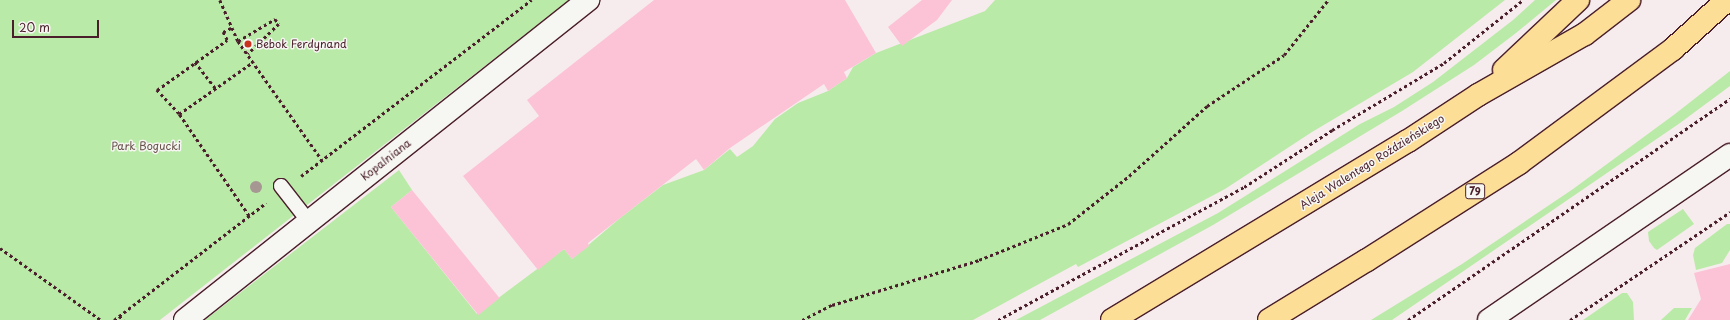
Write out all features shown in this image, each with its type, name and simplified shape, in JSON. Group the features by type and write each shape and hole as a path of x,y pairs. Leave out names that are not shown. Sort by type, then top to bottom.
{"main road":[{"path":"1478,95 1578,0"},
{"name":"Aleja Walentego Roździeńskiego","path":"1112,320 1408,141 1478,95 1584,34 1629,0"},
{"name":"79","path":"1673,49 1727,0"},
{"name":"79","path":"1269,320 1367,260 1519,163 1673,49 1730,13"}],"street":[{"name":"Kopalniana","path":"184,320 588,0"},
{"path":"1489,320 1730,155"}],"lane":[{"path":"282,187 309,222"}],"path":[{"path":"220,0 238,41 322,160"},
{"path":"114,320 250,216 282,187 322,160 531,0"},
{"path":"802,320 832,305 979,260 1068,224 1129,176 1207,106 1284,55 1328,0"},
{"path":"998,320 1244,187 1332,130 1444,63 1523,0"},
{"path":"238,41 275,20 279,24 248,54"},
{"path":"231,28 223,32 227,40 157,90 179,114 250,216"},
{"path":"196,62 215,88"},
{"path":"179,114 253,62"},
{"path":"1408,320 1730,99"},
{"path":"1570,320 1730,212"},
{"path":"0,248 101,320"},
{"path":"119,316 124,320"}],"green space":[{"name":"Park Bogucki","path":"0,0 569,0 160,320 0,320"},
{"path":"995,0 1505,0 1413,72 1312,132 1225,189 1078,267 1076,264 973,320 205,320 399,170 412,190 391,207 477,314 564,249 572,259 620,218 663,185 704,170 730,149 737,157 753,146 775,119 798,103 828,91 847,78 853,67 876,53 985,11"},
{"path":"1535,0 1556,0 1474,65 1402,111 1213,225 1040,320 1016,320 1218,213 1360,124 1394,107 1433,82 1513,20"},
{"path":"1730,71 1730,86 1680,123 1392,320 1371,320 1462,264 1573,189 1675,114"},
{"path":"1683,209 1694,224 1657,250 1654,248 1649,241 1648,232"},
{"path":"1727,224 1730,224 1730,250 1722,263 1696,270 1693,255 1695,248"},
{"path":"1622,293 1627,293 1633,302 1634,320 1583,320"},
{"path":"1674,308 1692,308 1685,320 1661,320"}],"building":[{"path":"654,0 845,0 876,53 844,72 847,78 828,91 824,84 730,148 704,170 696,159 588,243 589,246 572,259 564,249 538,270 463,176 539,116 527,100"},
{"path":"922,0 952,0 937,20 902,46 888,27"},
{"path":"412,190 499,298 478,315 391,207"},
{"path":"1730,264 1730,320 1688,320 1701,299 1694,273"}],"place":[{"name":"Bebok Ferdynand","path":"248,44"}]}
